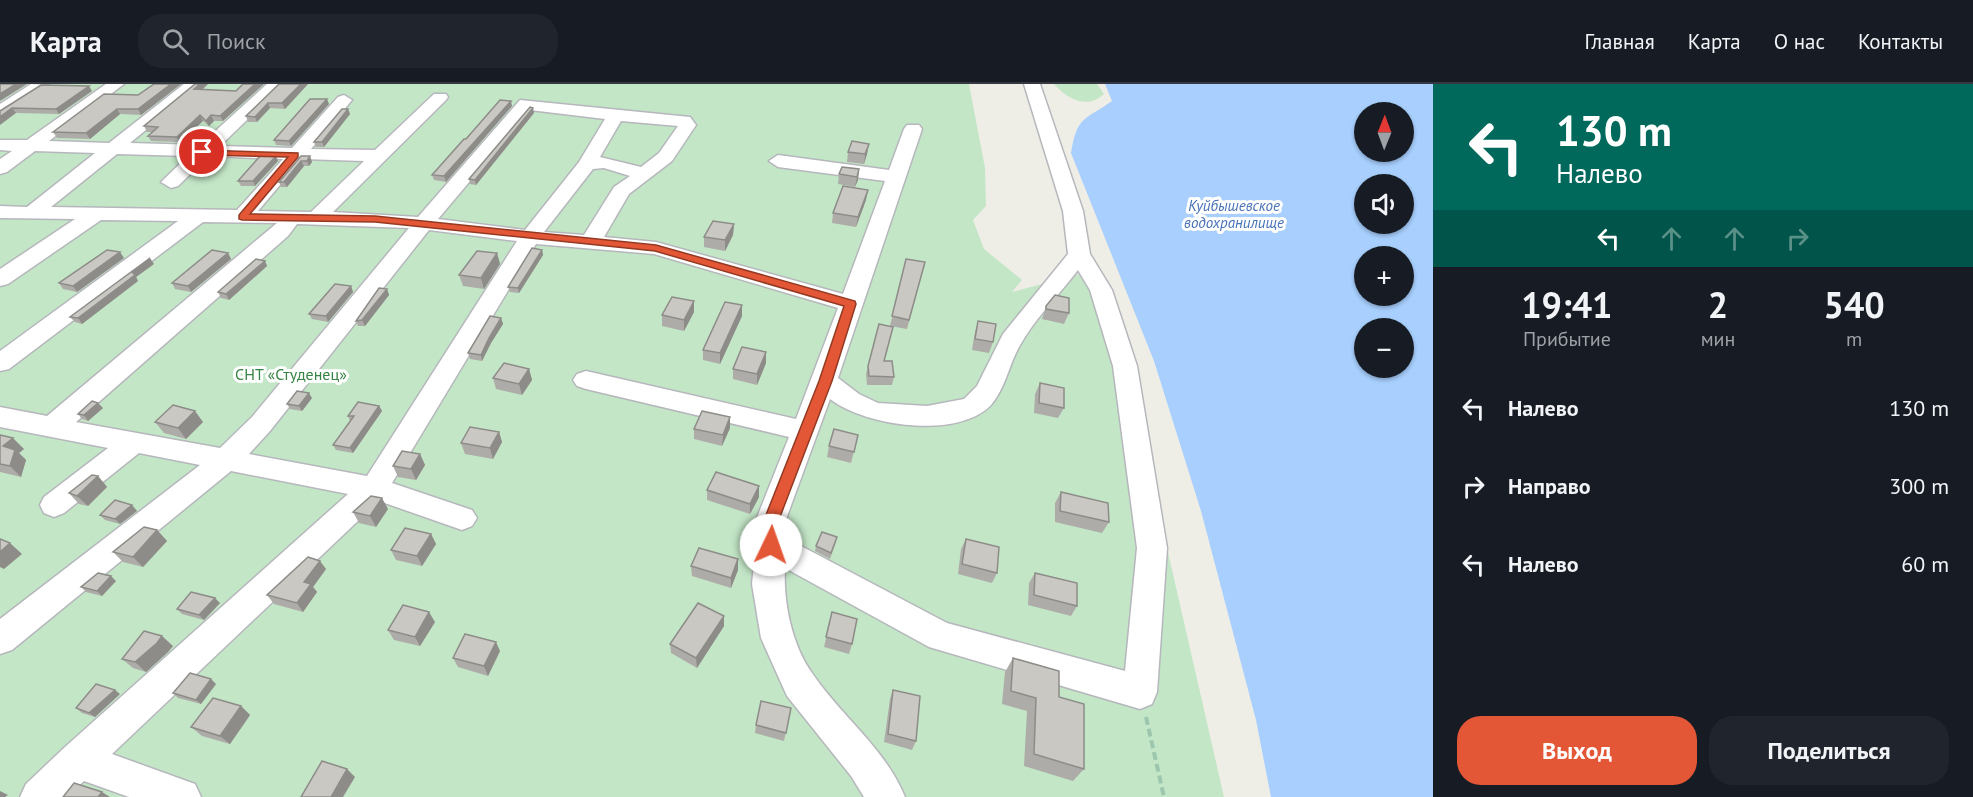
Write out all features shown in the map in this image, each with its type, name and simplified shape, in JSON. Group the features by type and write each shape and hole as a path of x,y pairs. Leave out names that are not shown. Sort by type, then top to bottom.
{"street":[{"path":"0,168 116,84"},
{"path":"31,213 194,84"},
{"path":"171,182 276,84"},
{"path":"771,545 836,582 941,636 1140,692 1152,548 1125,366 1101,290 1079,254 1073,211 1032,84"},
{"path":"0,111 40,85"},
{"path":"316,218 440,97"},
{"path":"242,217 344,100"},
{"path":"0,639 226,460 261,424 423,224 526,104 684,121 687,125 666,157 621,191 590,243"},
{"path":"39,797 374,488 530,237 587,164 616,115"},
{"path":"886,797 864,763 799,684 778,638 768,584 771,545 768,530 825,381 913,129"},
{"path":"0,145 380,156"},
{"path":"778,161 896,177"},
{"path":"587,164 605,162 645,174"},
{"path":"0,212 316,218 492,230 530,237 656,248 850,304"},
{"path":"0,279 96,214"},
{"path":"0,363 198,216"},
{"path":"51,428 281,232 290,218"},
{"path":"825,381 845,397 868,409 901,414 942,415 959,412 981,399 1009,342 1079,254"},
{"path":"586,380 804,431"},
{"path":"0,417 374,488 462,518"},
{"path":"54,505 134,443"},
{"path":"78,760 182,797"}],"path":[{"path":"1140,692 1164,797"}],"green space":[{"name":"СНТ «Студенец»","path":"0,84 969,84 985,168 986,206 973,220 984,249 1022,280 1012,292 1090,271 1105,277 1224,797 0,797"},
{"path":"1054,84 1097,84 1104,94 1091,101 1078,101 1065,94"}],"water":[{"name":"Куйбышевское водохранилище","path":"1105,84 1433,84 1433,797 1271,797 1256,720 1201,511 1154,361 1071,153 1079,125 1112,101"}],"building":[{"path":"0,84 16,84 0,94"},
{"path":"154,84 171,84 138,109 117,109 86,133 53,132 104,94 138,95"},
{"path":"195,84 200,84 194,89 236,91 243,84 255,84 220,116 211,115 206,121 200,115 177,137 148,136 158,127 144,126"},
{"path":"279,84 301,84 282,103 268,103 255,117 246,116"},
{"path":"41,85 89,86 56,109 12,108 0,117 0,111"},
{"path":"310,99 327,99 289,141 274,140"},
{"path":"500,100 511,101 444,176 432,175 466,139"},
{"path":"530,107 533,108 475,180 469,179"},
{"path":"342,109 348,109 322,142 314,142"},
{"path":"852,141 869,144 865,154 848,152"},
{"path":"261,155 276,156 253,181 238,181"},
{"path":"301,156 310,156 307,161 301,161 284,182 279,182"},
{"path":"842,167 859,169 857,177 839,174"},
{"path":"843,186 868,190 858,217 833,213"},
{"path":"713,221 734,224 725,240 704,237"},
{"path":"532,248 542,250 518,288 508,287"},
{"path":"107,250 120,252 73,286 59,283"},
{"path":"212,250 228,253 188,286 172,283"},
{"path":"477,251 497,253 481,278 459,275"},
{"path":"150,258 132,272 135,275 78,318 70,317"},
{"path":"256,259 265,261 226,294 218,292"},
{"path":"906,259 925,262 909,320 892,316"},
{"path":"335,284 351,286 326,316 309,314"},
{"path":"379,288 387,289 362,320 356,321"},
{"path":"1055,295 1069,298 1069,313 1046,309"},
{"path":"672,297 694,301 684,320 662,315"},
{"path":"725,302 742,305 720,353 703,350"},
{"path":"490,316 501,318 481,355 468,353"},
{"path":"978,321 996,324 993,342 975,339"},
{"path":"879,324 893,327 884,361 892,361 894,377 869,376 868,366"},
{"path":"742,347 766,352 757,374 733,369"},
{"path":"504,363 529,369 519,384 493,378"},
{"path":"1040,383 1064,388 1064,408 1039,403"},
{"path":"297,391 309,393 299,406 287,404"},
{"path":"92,401 98,403 84,415 78,414"},
{"path":"358,402 379,406 350,448 333,445 354,416 348,416"},
{"path":"173,405 195,411 178,428 155,422"},
{"path":"702,411 730,417 723,435 694,429"},
{"path":"470,427 499,432 490,448 461,443"},
{"path":"834,429 858,435 854,452 829,446"},
{"path":"0,435 13,438 3,446 15,450 10,466 0,464"},
{"path":"402,451 420,454 411,469 393,466"},
{"path":"716,472 759,486 750,504 707,490"},
{"path":"92,475 98,476 77,496 69,493"},
{"path":"1061,492 1108,503 1109,522 1060,511"},
{"path":"371,496 382,498 370,516 353,512"},
{"path":"115,500 132,505 115,519 100,515"},
{"path":"144,527 157,530 133,557 113,552"},
{"path":"405,528 431,534 417,556 391,550"},
{"path":"822,532 837,537 831,553 816,546"},
{"path":"0,539 10,543 0,552"},
{"path":"966,539 999,547 997,573 962,564"},
{"path":"699,548 738,559 731,578 691,566"},
{"path":"308,557 320,561 304,582 311,584 297,603 267,595"},
{"path":"98,573 111,576 97,591 81,587"},
{"path":"1035,573 1077,583 1077,606 1034,595"},
{"path":"191,592 215,598 199,615 177,609"},
{"path":"698,603 724,616 696,658 670,644"},
{"path":"403,605 429,612 415,637 388,630"},
{"path":"832,612 857,619 852,644 826,637"},
{"path":"144,631 162,636 135,662 122,659"},
{"path":"465,634 496,642 484,666 453,658"},
{"path":"1013,658 1059,671 1059,697 1084,704 1084,769 1034,754 1036,698 1011,691"},
{"path":"190,673 211,679 196,700 173,693"},
{"path":"96,684 115,690 89,713 76,708"},
{"path":"893,690 920,696 916,741 888,734"},
{"path":"213,698 241,706 220,736 191,727"},
{"path":"761,701 791,708 786,733 756,725"},
{"path":"322,761 347,769 331,797 301,797"},
{"path":"74,783 102,792 98,797 63,797"}],"route":[{"path":"202,152 295,155 242,217 375,219 492,230 530,237 656,248 850,304 825,381 768,530 771,545"}]}
